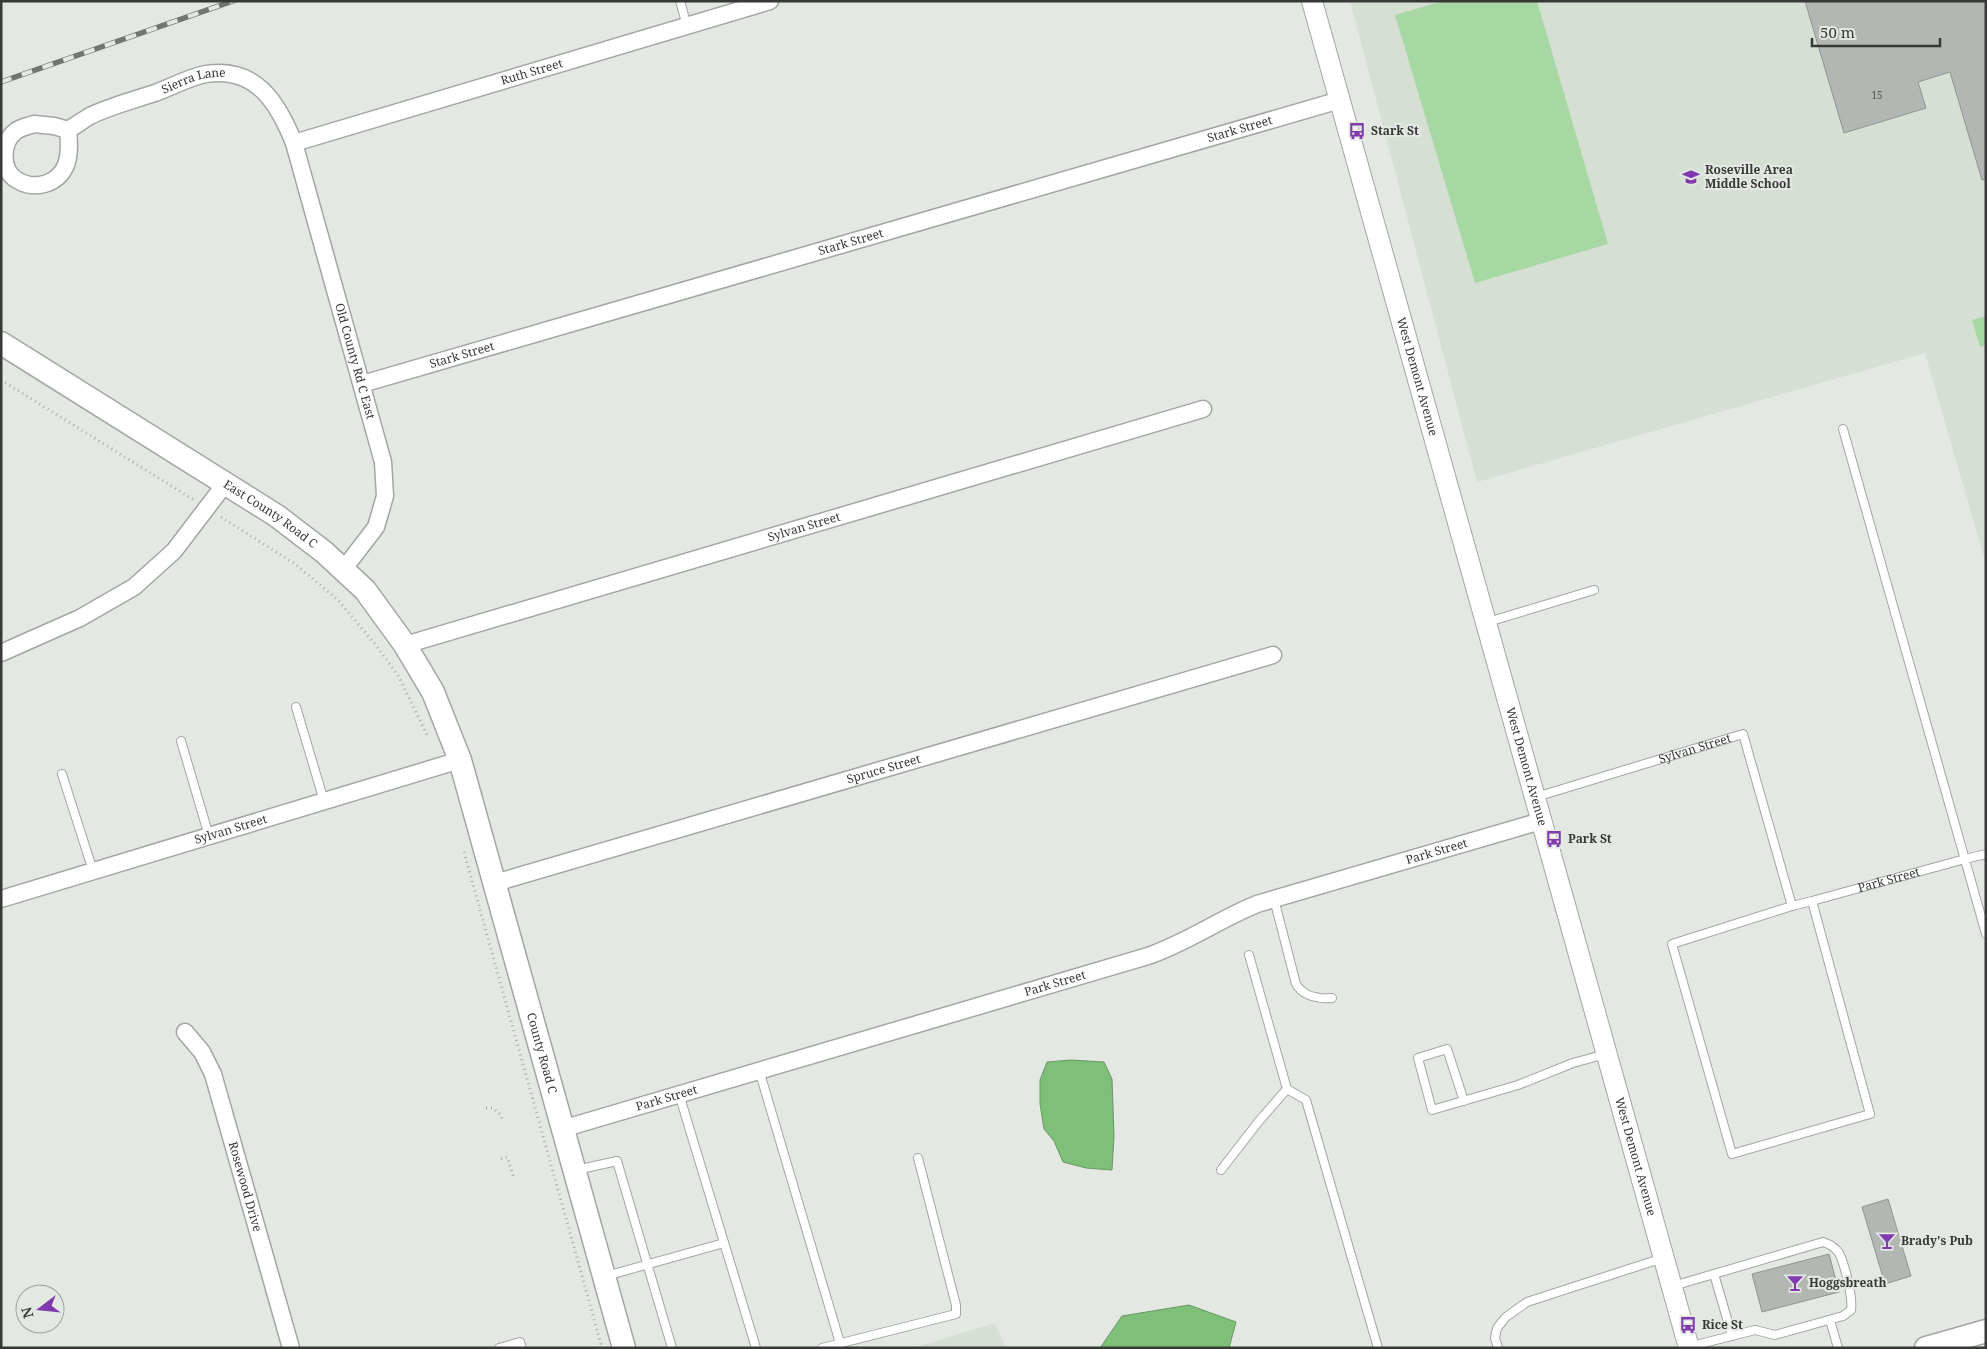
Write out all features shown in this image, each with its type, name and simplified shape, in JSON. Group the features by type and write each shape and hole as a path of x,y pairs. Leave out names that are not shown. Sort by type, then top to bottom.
{"main road":[{"name":"East County Road C","path":"2,345 277,516 324,552 365,590 405,645 433,692 460,760"},
{"name":"County Road C","path":"460,760 624,1348"},
{"path":"1926,1348 1986,1331"}],"street":[{"name":"Ruth Street","path":"294,143 770,1"},
{"name":"West Demont Avenue","path":"1312,1 1688,1348"},
{"name":"Sierra Lane","path":"68,130 92,116 206,74 226,74 252,82 273,100 283,116 294,143"},
{"name":"Stark Street","path":"362,384 1340,100"},
{"name":"Old County Rd C East","path":"294,143 383,462 385,496 376,527 343,570"},
{"name":"Sylvan Street","path":"405,645 1204,409"},
{"path":"1,653 80,618 134,587 174,551 225,484"},
{"name":"Spruce Street","path":"495,883 1273,655"},
{"name":"Sylvan Street","path":"1,899 460,760"},
{"name":"Park Street","path":"562,1129 1163,951 1191,939 1229,916 1274,899 1541,821"},
{"name":"Rosewood Drive","path":"185,1032 202,1052 213,1074 291,1348"}],"lane":[{"path":"680,1 687,26"},
{"path":"1843,429 1986,934"},
{"path":"1486,622 1594,590"},
{"path":"296,707 324,801"},
{"name":"Sylvan Street","path":"1534,797 1743,734 1792,906"},
{"path":"181,741 209,836"},
{"path":"62,774 93,871"},
{"name":"Park Street","path":"1812,901 1870,1114 1732,1154 1672,944 1792,906 1986,854"},
{"path":"1274,899 1296,984 1299,988 1320,999 1332,998"},
{"path":"1248,955 1287,1090 1306,1100 1378,1348"},
{"path":"1464,1101 1447,1049 1418,1058 1432,1110 1464,1101 1518,1085 1573,1063 1606,1054"},
{"path":"759,1070 840,1343"},
{"path":"1221,1170 1259,1121 1287,1090"},
{"path":"679,1094 756,1348"},
{"path":"822,1348 956,1314 956,1305 918,1158"},
{"path":"574,1170 617,1161 672,1348"},
{"path":"1671,1286 1823,1242 1832,1246 1838,1252 1853,1300 1851,1310 1843,1316 1830,1320 1775,1335 1756,1330 1688,1348"},
{"path":"604,1277 724,1243"},
{"path":"1498,1348 1495,1338 1497,1328 1506,1317 1527,1302 1663,1258"},
{"path":"1714,1274 1732,1336"},
{"path":"1830,1320 1838,1348"},
{"path":"499,1348 520,1342 522,1348"}],"path":[{"path":"1,380 198,502"},
{"path":"218,515 295,564 338,600 375,644 399,677 416,708 429,739"},
{"path":"462,848 602,1348"},
{"path":"486,1108 492,1108 500,1114 504,1122"},
{"path":"501,1159 507,1157 514,1178"}],"shaded area":[{"name":"Roseville Area Middle School","path":"1350,1 1986,1 1986,564 1925,353 1477,482"},
{"path":"1443,1 1537,1 1608,244 1475,283 1395,15"},
{"path":"1986,316 1986,345 1980,347 1972,320"},
{"path":"1071,1060 1104,1062 1112,1079 1114,1136 1112,1170 1086,1168 1063,1162 1054,1141 1044,1129 1040,1104 1040,1080 1047,1062"},
{"path":"1189,1305 1236,1322 1229,1348 1100,1348 1122,1316"},
{"path":"995,1323 1006,1348 913,1348"}],"building":[{"path":"1805,1 1986,1 1986,179 1982,180 1950,72 1918,82 1926,108 1844,133"},
{"name":"Brady's Pub","path":"1888,1199 1911,1276 1885,1284 1862,1207"},
{"name":"Hoggsbreath","path":"1829,1254 1839,1292 1762,1312 1752,1274"}],"railway":[{"path":"1,82 233,1"}],"place":[{"name":"Stark St","path":"1357,131"},
{"name":"Roseville Area Middle School","path":"1691,177"},
{"name":"Park St","path":"1554,839"},
{"name":"Brady's Pub","path":"1887,1241"},
{"name":"Hoggsbreath","path":"1795,1283"},
{"name":"Rice St","path":"1688,1325"}]}
